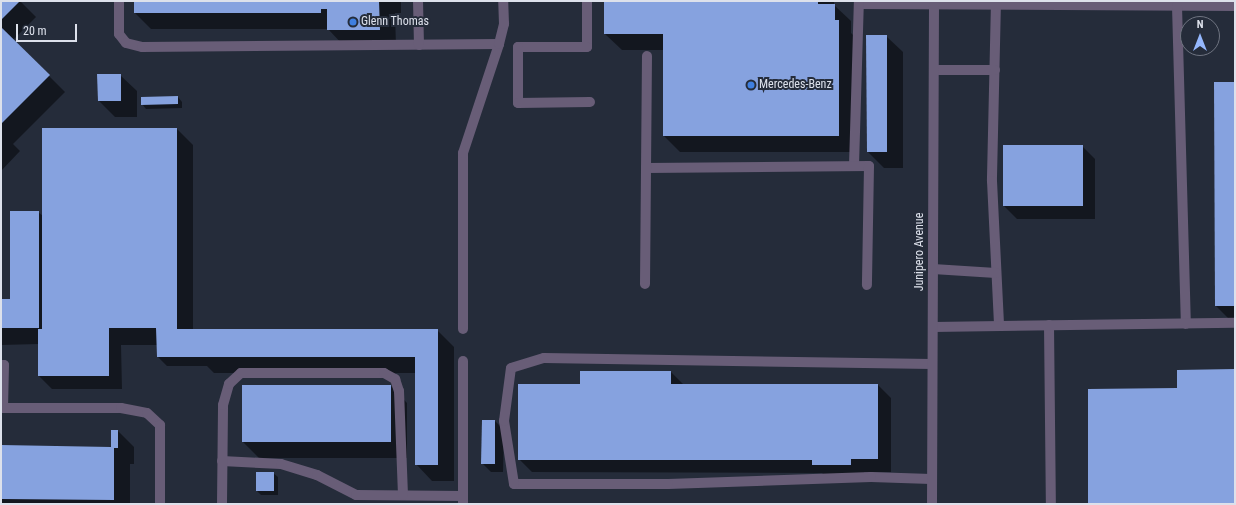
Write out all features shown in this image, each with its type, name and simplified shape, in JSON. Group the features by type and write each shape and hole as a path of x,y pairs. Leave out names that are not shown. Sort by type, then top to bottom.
{"street":[{"path":"119,1 119,34 126,43 142,47 499,44"},
{"path":"418,1 419,45"},
{"path":"463,329 463,153 499,44 504,24 503,1"},
{"path":"587,1 587,46 518,46 518,103 590,102"},
{"path":"854,166 859,3 1235,6"},
{"name":"Junipero Avenue","path":"932,504 934,3"},
{"path":"996,3 992,181 999,326"},
{"path":"1177,6 1186,324"},
{"path":"645,284 647,56"},
{"path":"934,70 995,70"},
{"path":"646,168 869,166 867,285"},
{"path":"933,269 996,273"},
{"path":"933,327 1235,323"},
{"path":"1049,325 1051,504"},
{"path":"931,479 871,477 668,484 514,484 504,421 511,368 544,358 932,364"},
{"path":"222,462 281,464 317,475 356,499 403,495 463,500 463,361"},
{"path":"1,365 4,365 2,408 121,408 147,413 160,425 160,504"},
{"path":"222,504 223,405 230,384 240,373 384,373 395,379 399,391 403,495"}],"building":[{"path":"1,1 20,1 1,20"},
{"name":"Glenn Thomas","path":"134,1 379,1 380,30 327,30 327,9 321,9 321,13 134,13"},
{"name":"Mercedes-Benz","path":"604,1 818,1 818,4 835,4 835,20 839,20 839,136 663,136 663,34 604,34"},
{"path":"1,27 50,75 1,124"},
{"path":"866,35 887,35 887,152 867,152"},
{"path":"97,74 121,74 121,101 98,101"},
{"path":"1214,82 1235,82 1235,306 1215,306"},
{"path":"178,96 178,104 141,105 141,97"},
{"path":"42,128 177,128 177,329 438,329 438,465 415,465 415,357 157,357 156,328 109,328 109,376 38,376 38,329 42,329"},
{"path":"1003,145 1083,145 1083,206 1003,206"},
{"path":"10,211 39,211 39,328 1,328 1,299 10,299"},
{"path":"1235,369 1235,504 1088,504 1088,389 1177,388 1177,370"},
{"path":"580,371 671,371 671,384 878,384 878,459 851,459 851,465 812,465 812,460 518,460 518,384 580,384"},
{"path":"242,385 391,385 391,442 242,442"},
{"path":"482,420 495,420 495,464 481,464"},
{"path":"111,430 118,430 118,448 114,448 114,500 1,499 1,445 111,447"},
{"path":"256,472 274,472 274,491 256,491"}],"place":[{"name":"Glenn Thomas","path":"353,22"},
{"name":"Mercedes-Benz","path":"751,85"}]}
